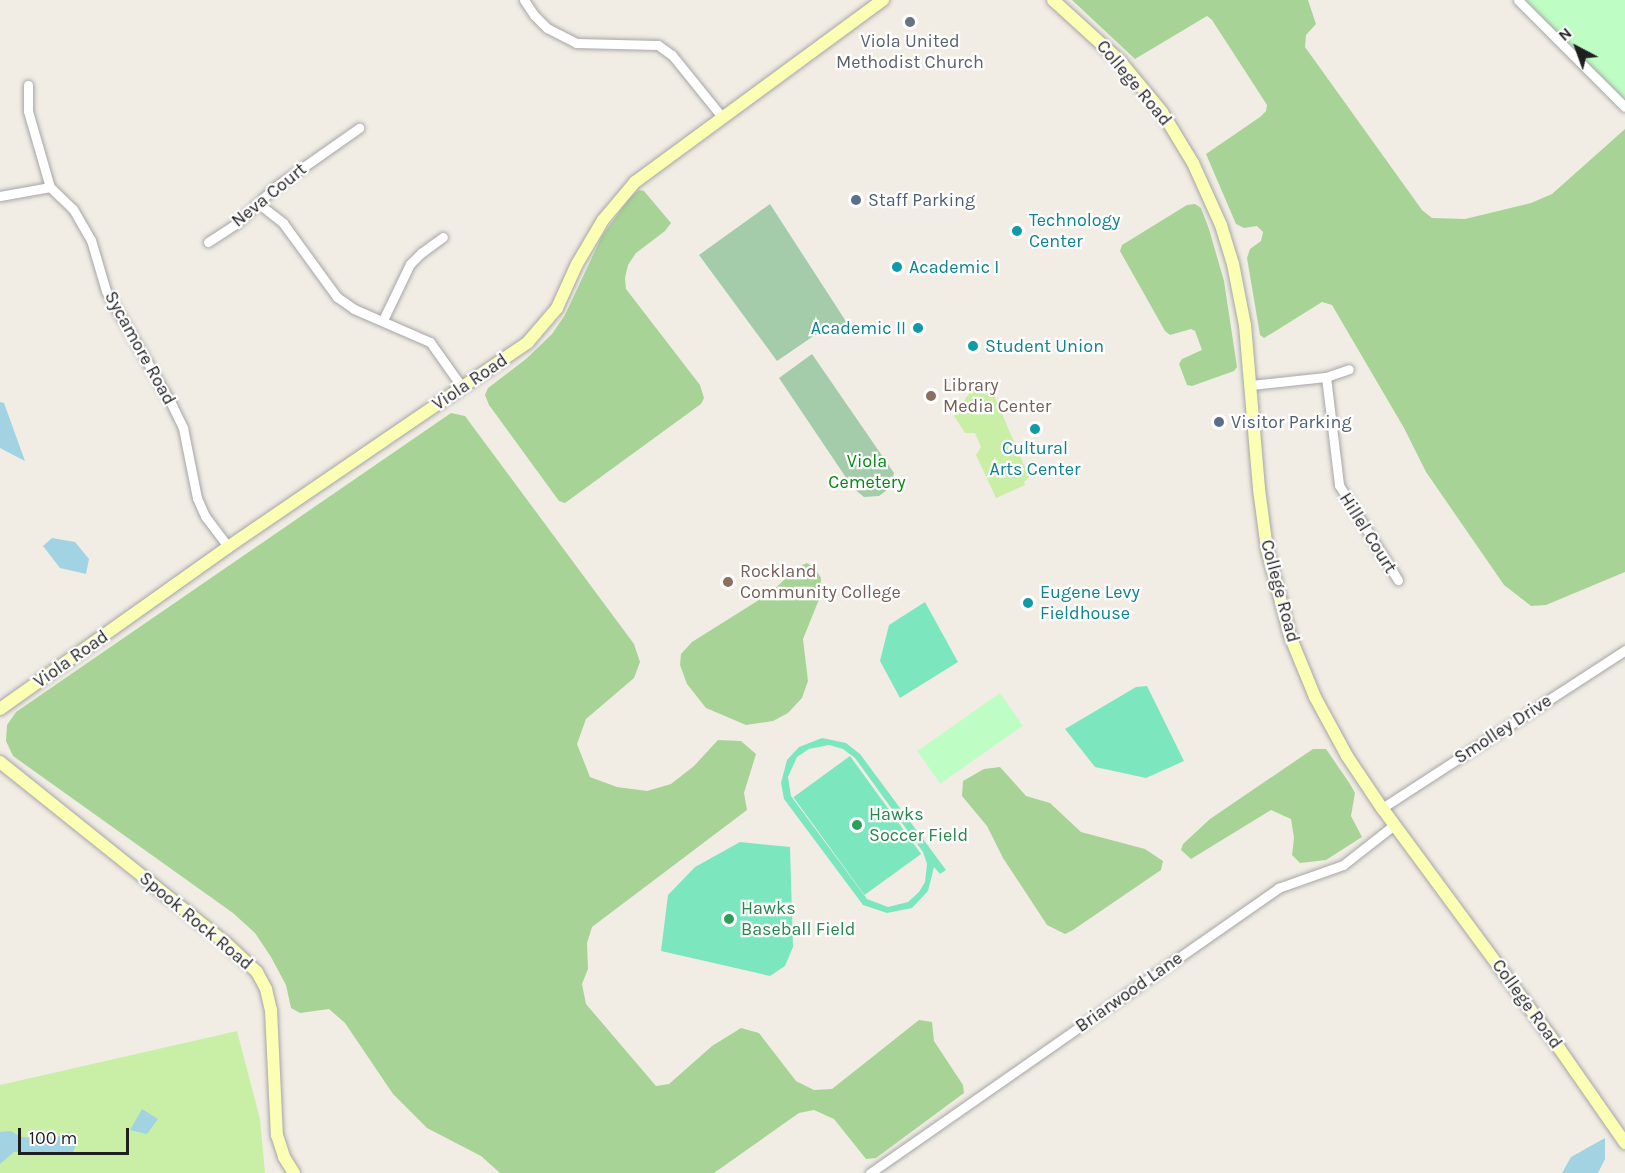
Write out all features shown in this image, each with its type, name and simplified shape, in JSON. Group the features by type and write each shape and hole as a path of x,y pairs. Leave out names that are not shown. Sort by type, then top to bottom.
{"street":[{"path":"524,0 547,28 576,43 658,45 672,55 722,117"},
{"name":"Viola Road","path":"0,710 228,547 528,342 549,321 593,234 624,193 661,160 883,0"},
{"name":"College Road","path":"1053,0 1098,40 1136,79 1175,131 1213,204 1233,264 1245,325 1264,530 1282,611 1298,659 1319,707 1347,756 1382,808 1444,889 1625,1143"},
{"path":"1518,0 1625,107"},
{"path":"0,196 50,187 28,111 28,85"},
{"name":"Neva Court","path":"208,242 259,204 275,187 360,128"},
{"name":"Sycamore Road","path":"50,187 73,209 91,240 106,291 183,428 197,498 205,516 228,547"},
{"path":"259,204 283,223 337,297 354,309 430,342 462,387"},
{"path":"383,320 410,264 443,237"},
{"path":"1251,386 1326,378 1349,369"},
{"name":"Hillel Court","path":"1326,378 1339,485 1398,580"},
{"name":"Smolley Drive","path":"1382,808 1625,650"},
{"name":"Spook Rock Road","path":"0,762 225,942 257,972 266,989 271,1010 277,1135 284,1157 294,1173"},
{"name":"Briarwood Lane","path":"870,1173 1278,888 1343,865 1394,825"}],"green space":[{"path":"1072,0 1308,0 1316,24 1306,35 1305,47 1422,210 1432,218 1465,219 1531,203 1552,194 1625,129 1625,572 1546,605 1531,606 1504,585 1426,472 1404,428 1332,305 1322,302 1264,338 1260,335 1247,258 1250,249 1261,241 1263,232 1257,226 1244,228 1236,224 1206,154 1260,117 1266,111 1267,105 1212,20 1207,16 1135,59"},
{"path":"1525,0 1625,0 1625,105 1614,97"},
{"path":"639,190 644,191 671,223 665,231 636,253 628,265 625,278 626,289 700,385 704,398 701,404 565,503 559,501 489,405 485,395 488,388 526,359 552,334 565,315 602,236 631,196"},
{"path":"770,204 847,323 818,333 777,361 699,255"},
{"path":"1195,204 1201,208 1209,229 1224,281 1237,367 1234,371 1192,386 1187,385 1179,364 1182,359 1202,350 1195,331 1191,329 1170,335 1165,331 1120,251 1122,245 1187,205"},
{"name":"Viola Cemetery","path":"812,354 894,473 891,487 879,496 864,497 853,488 779,378"},
{"path":"978,380 991,388 1029,477 1024,482 1025,485 996,498 976,455 981,447 975,433 965,433 954,416"},
{"path":"451,413 465,416 634,644 640,662 634,678 586,719 577,744 590,777 617,787 647,791 671,784 694,766 718,740 741,741 756,754 744,793 747,810 592,927 587,943 588,969 582,984 586,1004 656,1086 669,1084 712,1046 741,1028 759,1033 796,1081 814,1090 832,1089 919,1020 932,1022 934,1041 963,1085 964,1093 876,1158 866,1159 834,1119 814,1110 799,1113 714,1173 500,1173 481,1156 427,1128 393,1094 345,1023 329,1009 300,1013 291,1008 286,985 271,957 255,933 233,913 13,756 6,741 7,725 16,712"},
{"path":"807,563 815,568 821,578 820,597 803,639 808,681 802,698 788,713 773,721 746,725 706,708 687,684 680,665 681,654 692,642 770,593 798,567"},
{"path":"925,602 958,662 900,698 880,661 889,625"},
{"path":"1147,686 1184,761 1146,778 1095,767 1065,729 1136,687"},
{"path":"1000,693 1023,726 940,784 917,751"},
{"path":"822,738 846,743 860,754 946,870 940,874 934,867 928,891 912,908 887,913 863,905 784,799 781,783 787,760 799,747","holes":["829,745 843,749 855,758 923,852 927,864 925,882 919,892 908,902 888,907 867,899 791,796 788,777 797,757 809,749"]},
{"path":"1313,749 1326,749 1350,784 1355,793 1351,816 1362,837 1326,860 1300,863 1292,855 1294,838 1291,819 1271,810 1191,859 1181,850 1183,844 1210,819"},
{"name":"Hawks Soccer Field","path":"850,756 921,854 864,895 793,797"},
{"path":"1000,767 1026,796 1050,803 1081,832 1145,849 1163,861 1161,870 1065,934 1047,925 1003,858 987,826 962,796 963,781 984,769"},
{"name":"Hawks Baseball Field","path":"740,842 790,847 793,947 785,966 770,976 661,951 668,895 695,867"},
{"path":"237,1031 260,1119 265,1173 0,1173 0,1085"}],"water":[{"path":"0,402 4,403 25,461 0,448"},
{"path":"52,538 75,542 89,559 86,574 60,568 43,546"},
{"path":"142,1109 158,1119 147,1134 130,1130"},
{"path":"11,1131 21,1137 39,1138 55,1138 69,1132 77,1142 73,1152 14,1152 0,1164 0,1132"},
{"path":"1605,1138 1605,1159 1598,1173 1562,1173 1571,1157"}],"place":[{"name":"Viola United Methodist Church","path":"910,22"},
{"name":"Staff Parking","path":"856,200"},
{"name":"Technology Center","path":"1017,231"},
{"name":"Academic I","path":"897,267"},
{"name":"Academic II","path":"918,328"},
{"name":"Student Union","path":"973,346"},
{"name":"Library Media Center","path":"931,396"},
{"name":"Visitor Parking","path":"1219,422"},
{"name":"Cultural Arts Center","path":"1035,429"},
{"name":"Rockland Community College","path":"728,582"},
{"name":"Eugene Levy Fieldhouse","path":"1028,603"},
{"name":"Hawks Soccer Field","path":"857,825"},
{"name":"Hawks Baseball Field","path":"729,919"}]}
